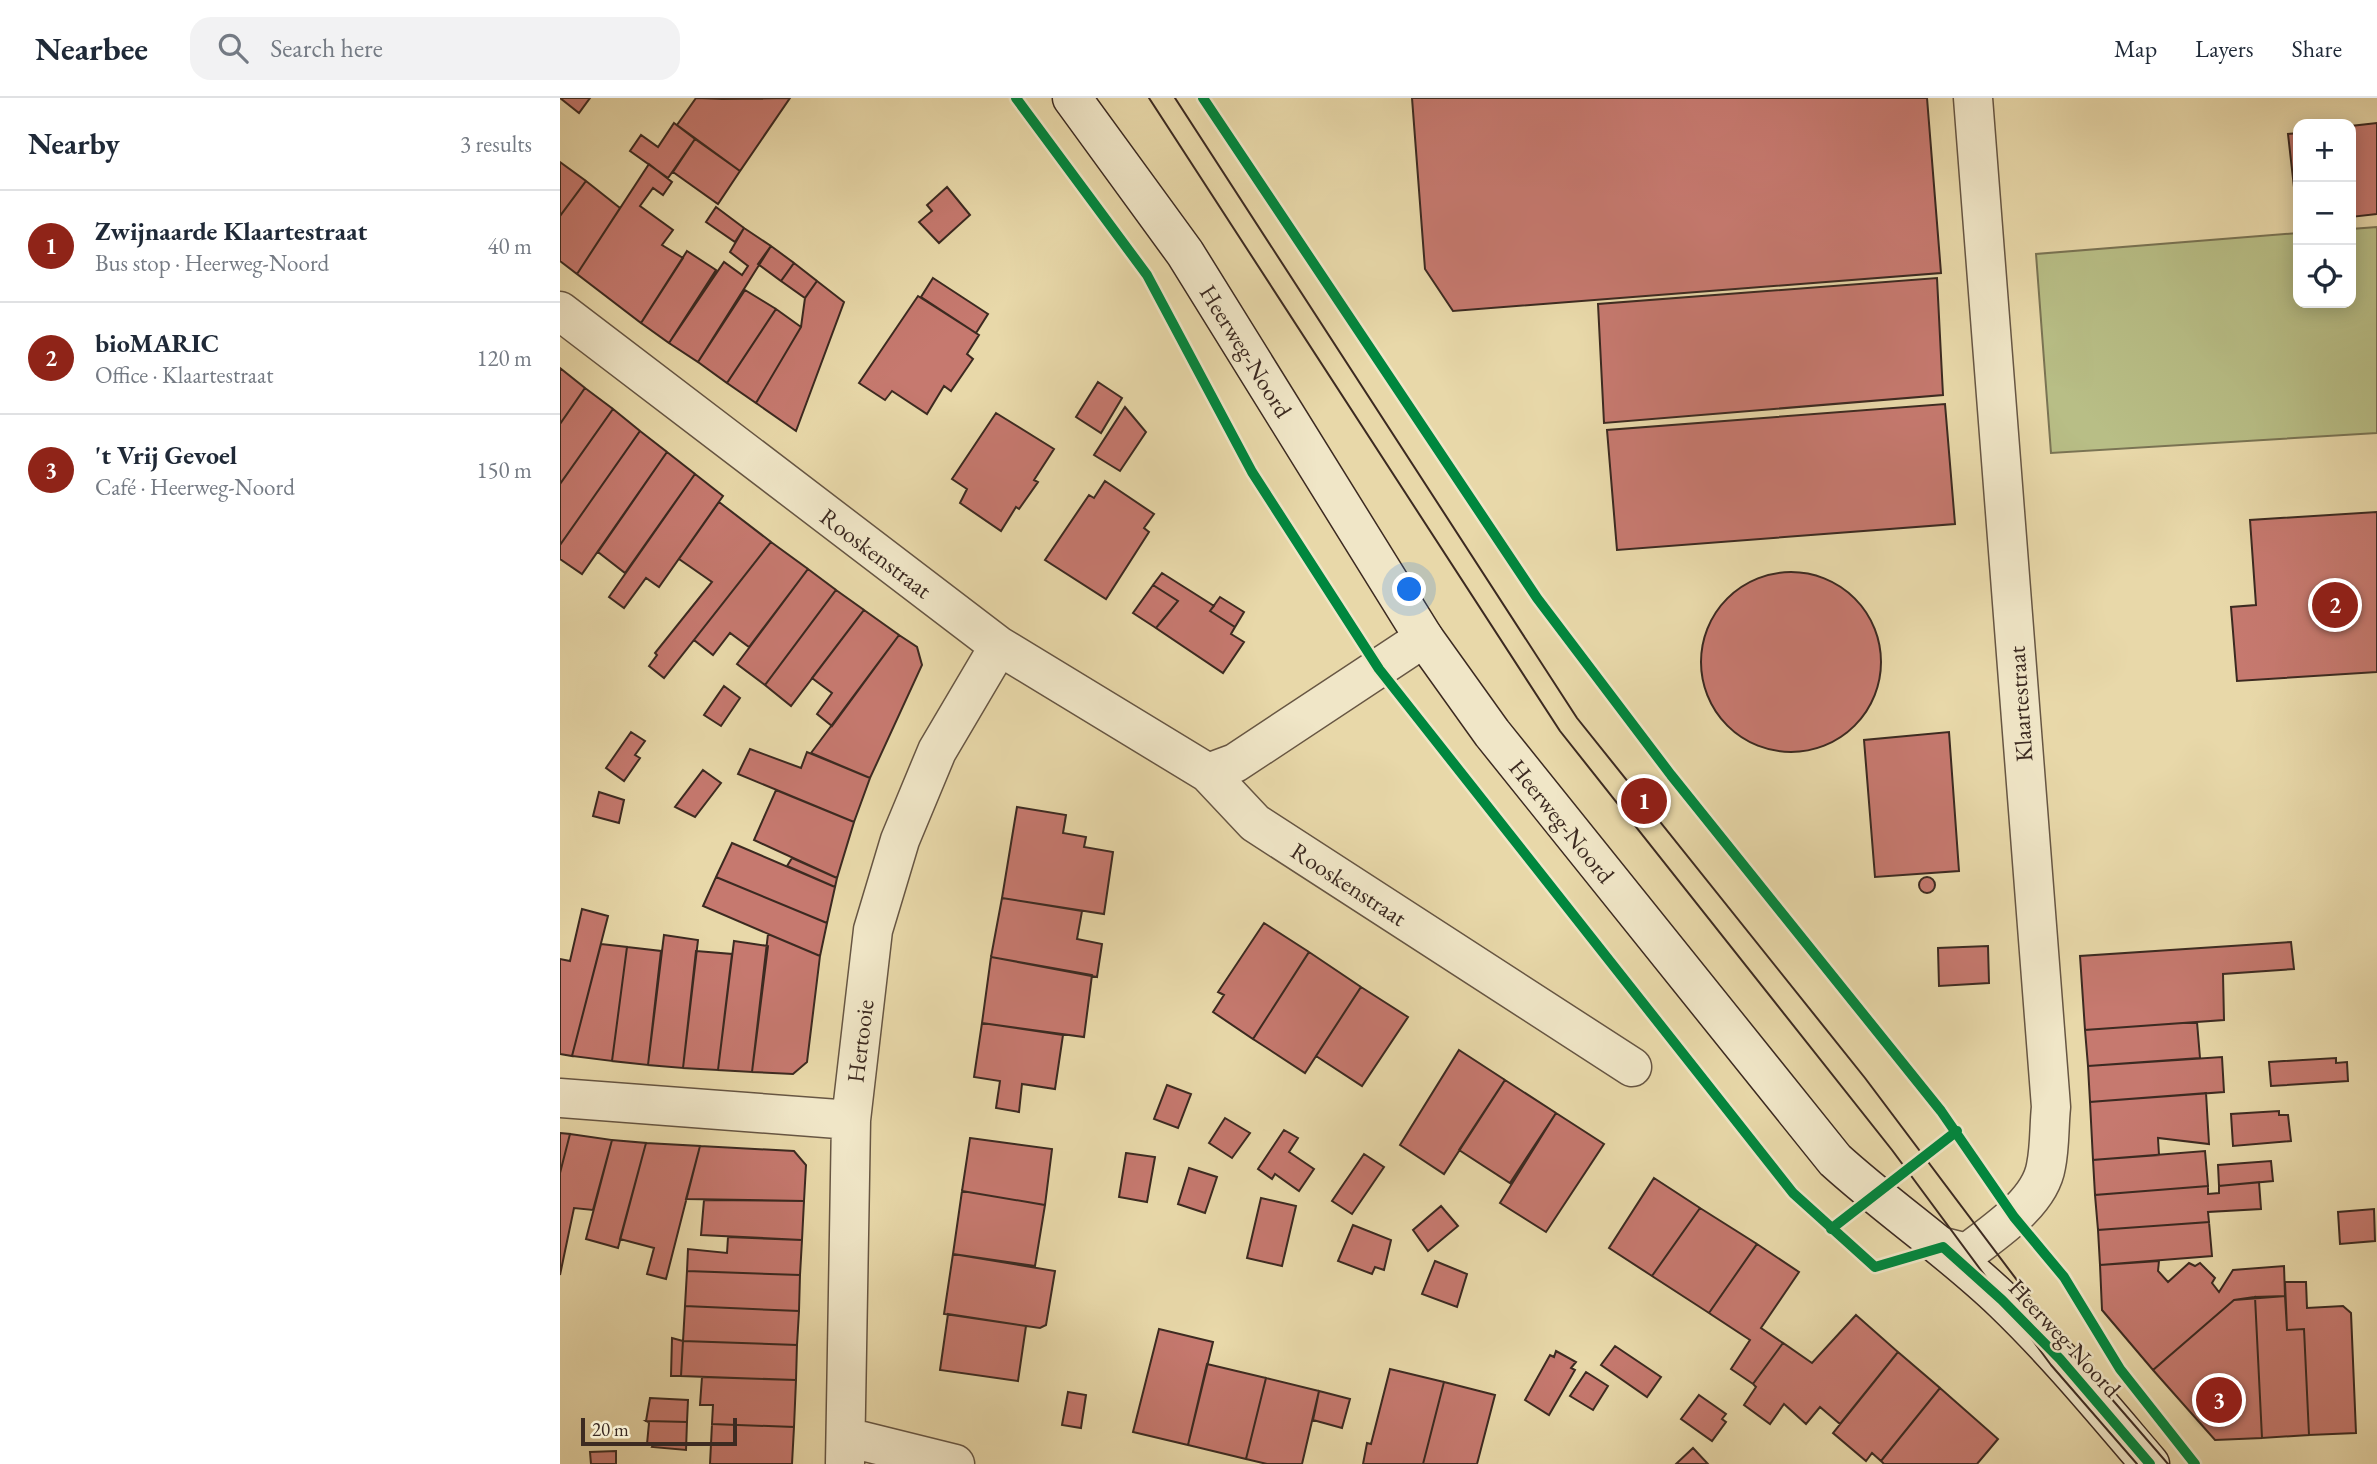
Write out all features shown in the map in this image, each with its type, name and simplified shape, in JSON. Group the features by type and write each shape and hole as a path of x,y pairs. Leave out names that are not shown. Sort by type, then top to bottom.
{"street":[{"name":"Heerweg-Noord","path":"1072,98 1185,253 1424,638 1492,733 1835,1160 1874,1195 1943,1247 2002,1300 2060,1359 2150,1464"},
{"name":"Klaartestraat","path":"1943,1247 1967,1253 2014,1217 2030,1197 2046,1169 2050,1107 1973,98"},
{"name":"Rooskenstraat","path":"560,311 999,646 1208,773 1255,823 1632,1068"},
{"path":"1208,773 1235,763 1424,638"},
{"name":"Hertooie","path":"845,1450 851,1121 873,930 900,840 937,751 999,646"},
{"path":"560,1098 851,1121"},
{"path":"845,1450 955,1464"}],"green space":[{"path":"2377,227 2377,433 2051,453 2036,254 2293,233 2293,308 2356,308 2356,229"}],"building":[{"path":"560,98 590,98 579,113"},
{"path":"696,98 790,98 740,171 677,125"},
{"path":"1412,98 1927,98 1941,273 1453,311 1425,269"},
{"path":"674,123 695,139 668,178 630,151 641,135 658,147"},
{"path":"2377,123 2377,214 2356,216 2356,125"},
{"path":"2288,134 2293,134 2293,178"},
{"path":"695,139 740,171 718,204 673,172"},
{"path":"560,162 586,181 560,216"},
{"path":"649,164 672,182 663,195 653,188 640,206 673,230 662,245 683,258 641,323 577,274"},
{"path":"586,181 620,208 577,274 560,261 560,216"},
{"path":"947,187 970,215 939,243 919,222 932,211 927,205"},
{"path":"716,207 744,228 735,242 706,222"},
{"path":"744,228 771,246 698,362 669,343 724,262 742,275 748,266 730,252"},
{"path":"771,246 794,263 781,281 758,264"},
{"path":"687,251 716,270 669,343 641,323"},
{"path":"794,263 817,281 805,298 781,281"},
{"path":"933,278 988,314 976,333 921,297"},
{"path":"1937,278 1943,395 1604,423 1598,304"},
{"path":"817,281 844,302 796,431 756,403 801,327 805,298"},
{"path":"745,290 776,309 727,383 698,362"},
{"path":"918,296 979,335 967,354 973,359 951,391 944,386 927,414 892,391 885,400 859,383"},
{"path":"776,309 801,327 756,403 727,383"},
{"path":"560,368 585,388 560,424"},
{"path":"1098,382 1122,398 1101,433 1076,417"},
{"path":"585,388 613,409 560,484 560,424"},
{"path":"1945,404 1955,524 1617,550 1607,430"},
{"path":"1125,407 1146,432 1120,471 1094,455"},
{"path":"613,409 640,431 560,545 560,484"},
{"path":"996,413 1054,449 1034,480 1038,482 1019,509 1016,507 1001,531 960,503 967,489 952,479"},
{"path":"640,431 667,452 582,574 560,559 560,545"},
{"path":"667,452 695,474 625,573 598,552"},
{"path":"695,474 723,496 659,587 646,578 624,608 609,597"},
{"path":"1105,481 1154,514 1144,528 1149,532 1106,599 1045,560 1089,495 1094,498"},
{"path":"719,502 771,542 664,678 649,666 657,655 655,653 712,582 679,559"},
{"path":"2377,512 2377,672 2237,681 2231,607 2256,605 2250,520"},
{"path":"771,542 808,569 749,647 730,633 713,655 694,640"},
{"path":"808,569 836,590 765,685 737,664"},
{"path":"1791,572 1825,579 1841,587 1854,599 1866,612 1874,628 1881,662 1874,696 1866,712 1854,725 1841,737 1825,745 1791,752 1757,745 1741,737 1728,725 1716,712 1708,696 1701,662 1708,628 1716,612 1728,599 1741,587 1757,579"},
{"path":"1162,573 1214,606 1210,611 1235,627 1231,634 1244,642 1223,673 1156,628 1178,601 1153,585"},
{"path":"1153,585 1178,601 1156,628 1133,613"},
{"path":"836,590 864,610 791,706 765,685"},
{"path":"1220,597 1244,612 1235,627 1210,611"},
{"path":"864,610 899,635 832,726 817,714 832,693 812,678"},
{"path":"899,635 917,647 922,665 870,778 811,753"},
{"path":"724,686 740,698 721,726 704,715"},
{"path":"631,732 645,741 635,755 640,758 624,781 606,768"},
{"path":"1949,732 1959,871 1875,877 1864,740"},
{"path":"750,749 801,768 807,752 870,778 854,822 738,774"},
{"path":"703,770 721,783 695,817 675,807"},
{"path":"776,790 854,822 837,878 754,840"},
{"path":"599,792 624,800 619,823 593,816"},
{"path":"1017,807 1066,815 1063,833 1086,837 1084,847 1113,852 1104,914 1002,898"},
{"path":"732,843 835,887 827,923 716,877"},
{"path":"792,858 837,878 835,887 787,866"},
{"path":"716,877 827,923 820,956 703,906"},
{"path":"1927,877 1935,885 1927,893 1919,885"},
{"path":"1002,898 1082,911 1077,939 1102,944 1097,977 991,957"},
{"path":"582,909 608,916 572,1056 560,1054 560,959 570,961"},
{"path":"1264,923 1309,952 1253,1039 1213,1012 1224,995 1218,992"},
{"path":"768,934 820,956 807,1062 793,1074 752,1072"},
{"path":"664,935 698,940 683,1068 648,1065"},
{"path":"734,941 768,946 752,1072 718,1070"},
{"path":"2291,942 2294,969 2223,974 2224,1020 2085,1030 2080,956"},
{"path":"601,944 627,947 612,1061 572,1056"},
{"path":"1988,946 1989,983 1939,986 1938,948"},
{"path":"627,947 661,951 648,1065 612,1061"},
{"path":"696,951 732,954 718,1070 683,1068"},
{"path":"1309,952 1361,987 1305,1073 1253,1039"},
{"path":"991,957 1092,975 1084,1037 982,1023"},
{"path":"1361,987 1408,1017 1362,1086 1316,1056"},
{"path":"2197,1022 2200,1058 2088,1066 2085,1030"},
{"path":"982,1023 1063,1035 1055,1089 1022,1084 1019,1112 996,1108 1000,1081 974,1077"},
{"path":"1459,1050 1505,1080 1444,1174 1400,1145"},
{"path":"2222,1057 2224,1092 2090,1102 2088,1066"},
{"path":"2336,1058 2336,1063 2347,1062 2348,1081 2271,1086 2269,1062"},
{"path":"1505,1080 1556,1113 1510,1183 1459,1150"},
{"path":"1167,1085 1191,1094 1178,1128 1154,1119"},
{"path":"2206,1093 2209,1144 2158,1138 2159,1155 2093,1160 2090,1102"},
{"path":"2279,1111 2279,1115 2288,1115 2291,1141 2233,1146 2231,1114"},
{"path":"1556,1113 1604,1144 1546,1232 1500,1203"},
{"path":"1225,1118 1250,1133 1232,1158 1209,1143"},
{"path":"1284,1130 1298,1138 1289,1152 1314,1169 1299,1191 1275,1174 1272,1179 1258,1169"},
{"path":"560,1133 570,1134 560,1173"},
{"path":"570,1134 612,1140 593,1210 574,1208 560,1275 560,1173"},
{"path":"970,1138 1052,1149 1045,1205 962,1191"},
{"path":"612,1140 646,1143 618,1248 586,1239"},
{"path":"646,1143 700,1146 666,1279 647,1274 654,1248 620,1239"},
{"path":"700,1146 794,1151 806,1165 804,1201 686,1199"},
{"path":"2205,1151 2208,1186 2095,1195 2093,1160"},
{"path":"1126,1153 1155,1157 1147,1202 1119,1197"},
{"path":"1364,1154 1384,1167 1352,1214 1332,1201"},
{"path":"2271,1161 2273,1181 2219,1186 2218,1165"},
{"path":"1189,1168 1217,1177 1205,1213 1178,1204"},
{"path":"1654,1178 1700,1208 1652,1276 1609,1248"},
{"path":"2259,1182 2261,1209 2208,1212 2209,1222 2098,1230 2095,1195 2208,1186 2208,1194 2219,1193 2219,1186"},
{"path":"962,1191 1045,1205 1035,1266 953,1254"},
{"path":"1261,1198 1296,1206 1282,1266 1247,1258"},
{"path":"704,1200 804,1201 802,1240 701,1235"},
{"path":"1441,1206 1458,1226 1428,1251 1413,1230"},
{"path":"1700,1208 1757,1244 1709,1313 1652,1276"},
{"path":"2374,1209 2375,1241 2340,1244 2338,1212"},
{"path":"2209,1222 2212,1256 2100,1265 2098,1230"},
{"path":"1353,1225 1391,1240 1384,1270 1375,1267 1372,1274 1338,1261"},
{"path":"728,1237 802,1240 800,1275 687,1271 688,1249 727,1253"},
{"path":"1757,1244 1799,1272 1761,1328 1783,1343 1753,1384 1731,1369 1750,1340 1709,1313"},
{"path":"953,1254 1055,1271 1046,1325 1040,1328 944,1314"},
{"path":"1435,1261 1467,1274 1457,1307 1422,1294"},
{"path":"2159,1261 2158,1271 2168,1282 2189,1263 2195,1266 2200,1263 2215,1278 2212,1283 2219,1292 2233,1270 2284,1266 2285,1296 2234,1300 2153,1370 2102,1310 2100,1265"},
{"path":"687,1271 800,1275 799,1311 685,1306"},
{"path":"2285,1282 2306,1282 2307,1308 2343,1306 2351,1313 2356,1433 2309,1435 2304,1329 2287,1330"},
{"path":"2285,1296 2287,1330 2304,1329 2309,1435 2262,1438 2255,1297"},
{"path":"2255,1297 2262,1438 2215,1440 2153,1370 2234,1300"},
{"path":"685,1306 799,1311 797,1345 683,1341"},
{"path":"948,1314 1026,1326 1018,1381 940,1370"},
{"path":"1856,1315 1898,1352 1840,1424 1820,1407 1806,1424 1784,1404 1770,1424 1744,1405 1756,1387 1753,1384 1783,1343 1812,1363"},
{"path":"1159,1329 1213,1342 1188,1445 1133,1432"},
{"path":"672,1338 683,1341 681,1376 671,1376"},
{"path":"683,1341 797,1345 796,1380 681,1376"},
{"path":"1615,1346 1661,1377 1647,1397 1601,1365"},
{"path":"1556,1351 1576,1362 1571,1368 1575,1370 1549,1415 1525,1400 1550,1355 1554,1357"},
{"path":"1898,1352 1940,1388 1881,1461 1872,1453 1866,1461 1833,1433"},
{"path":"1207,1364 1266,1378 1246,1459 1188,1445"},
{"path":"1390,1369 1444,1382 1423,1464 1363,1464 1367,1443 1371,1444"},
{"path":"1586,1372 1608,1386 1593,1410 1570,1396"},
{"path":"702,1377 796,1380 794,1427 712,1424 713,1405 700,1405"},
{"path":"1266,1378 1319,1391 1302,1464 1267,1464 1246,1459"},
{"path":"1444,1382 1495,1395 1477,1464 1423,1464"},
{"path":"1940,1388 1998,1439 1977,1464 1884,1464 1881,1461"},
{"path":"1319,1391 1350,1399 1342,1428 1313,1420"},
{"path":"1068,1392 1086,1395 1081,1428 1062,1425"},
{"path":"1699,1395 1726,1414 1722,1419 1726,1422 1712,1441 1681,1419"},
{"path":"650,1398 688,1400 687,1422 646,1421"},
{"path":"646,1421 687,1422 686,1450 652,1447 653,1445 647,1444 649,1423"},
{"path":"712,1424 794,1427 792,1464 710,1464"},
{"path":"1693,1448 1708,1464 1676,1464"},
{"path":"616,1451 616,1464 591,1464 590,1452"}],"tram line":[{"path":"1149,98 1560,731 1892,1150 2051,1365 2137,1464"},
{"path":"1175,98 1577,718 1865,1078 2071,1352 2168,1464"}],"cycle path":[{"path":"1016,98 1147,275 1252,472 1379,669 1793,1193 1875,1267 1943,1247 2002,1300 2060,1359 2150,1464"},
{"path":"1203,98 1537,598 1671,775 1941,1111 2014,1217 2064,1277 2120,1369 2195,1464"},
{"path":"1831,1229 1957,1131"}],"place":[{"name":"bioMARIC","path":"2335,605"},
{"name":"Zwijnaarde Klaartestraat","path":"1644,801"},
{"name":"'t Vrij Gevoel","path":"2219,1400"}]}
